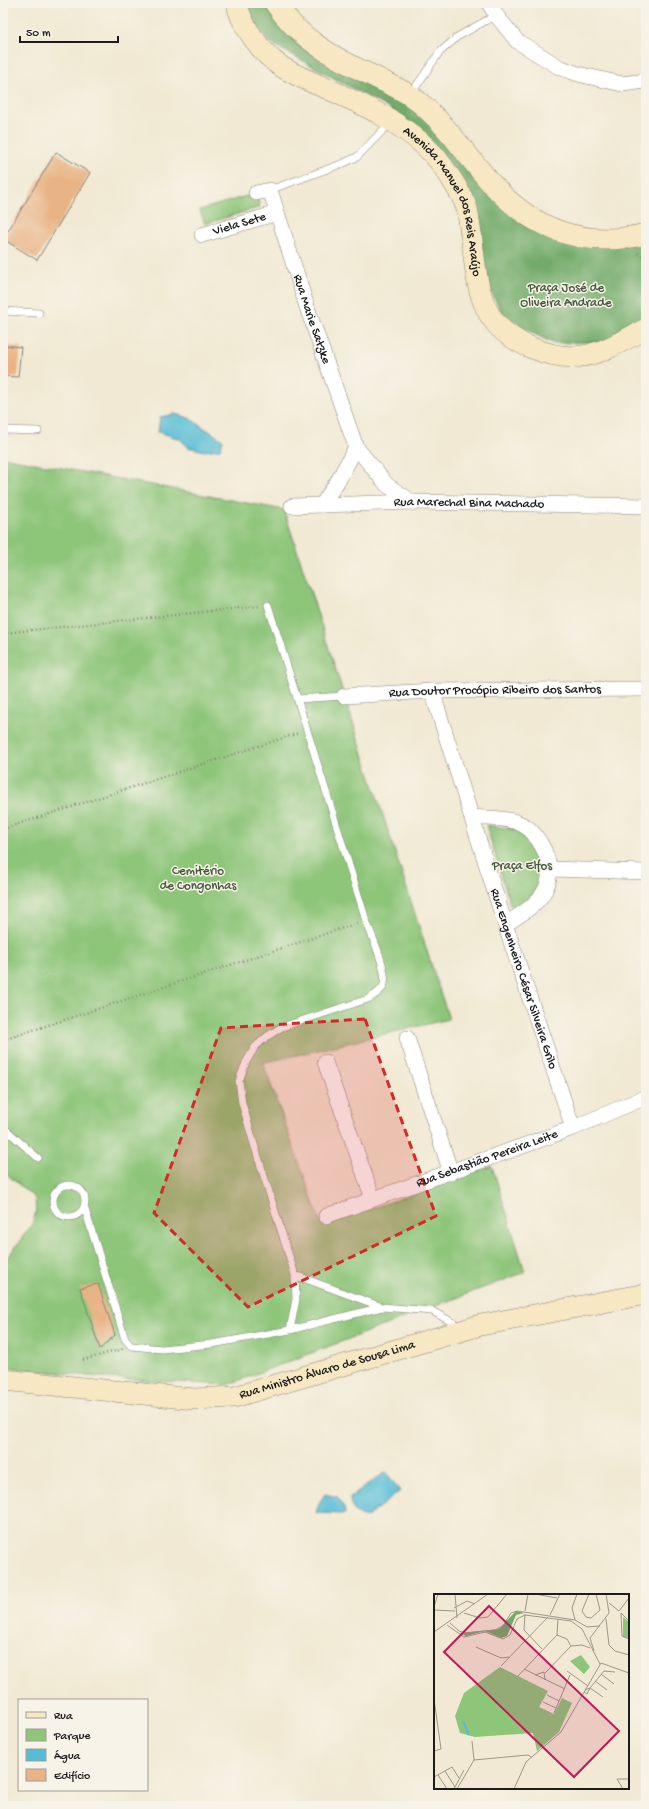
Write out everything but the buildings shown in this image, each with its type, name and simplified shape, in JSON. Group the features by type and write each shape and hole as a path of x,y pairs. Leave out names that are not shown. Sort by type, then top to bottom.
{"street":[{"name":"Avenida Manuel dos Reis Araújo","path":"237,3 247,29 278,65 392,121 430,150 458,190 467,209 476,274 482,301 489,316 504,332 524,345 550,356 565,358 584,356 605,350 646,329"},
{"path":"275,3 283,15 319,47 346,63 410,96 436,116 490,182 519,211 549,228 575,237 603,239 646,234"},
{"path":"492,9 517,41 559,67 578,74 622,84 646,81"},
{"name":"Rua Marie Satzke","path":"263,192 277,213 308,310 356,447 387,485 412,502"},
{"name":"Viela Sete","path":"202,235 277,213"},
{"path":"322,505 339,479 356,447"},
{"name":"Rua Marechal Bina Machado","path":"292,506 412,502 646,506"},
{"name":"Rua Doutor Procópio Ribeiro dos Santos","path":"344,696 432,691 646,689"},
{"name":"Rua Engenheiro César Silveira Grilo","path":"432,691 505,924 573,1128"},
{"path":"472,817 522,824 531,830 539,840 550,869 544,892 535,904 505,924"},
{"path":"550,869 646,872"},
{"path":"407,1038 451,1173"},
{"path":"325,1062 373,1199"},
{"name":"Rua Sebastião Pereira Leite","path":"326,1216 451,1173 573,1128 646,1097"},
{"name":"Rua Ministro Álvaro de Sousa Lima","path":"3,1380 194,1398 234,1397 481,1325 646,1294"}],"lane":[{"path":"410,96 439,53 456,37 492,9"},
{"path":"263,192 357,157 392,121"},
{"path":"3,311 39,313"},
{"path":"3,430 38,432"},
{"path":"268,606 366,920 384,971 385,980 383,987 368,999 282,1027 266,1037 255,1047 246,1062 239,1081 242,1103 295,1276 296,1299 290,1330"},
{"path":"297,698 344,696"},
{"path":"3,1127 38,1158"},
{"path":"84,1206 77,1214 67,1217 58,1212 53,1203 53,1198 62,1187 72,1186 81,1191 84,1206 125,1339 131,1346 162,1349 212,1344 266,1333 290,1330 382,1307"},
{"path":"295,1276 382,1307 432,1311 465,1330"}],"path":[{"path":"3,633 268,606"},
{"path":"3,829 307,731"},
{"path":"3,1040 366,920"},
{"path":"83,1360 131,1346"}],"highlighted area":[{"path":"365,1019 436,1216 248,1307 154,1213 221,1028"}],"green space":[{"name":"Praça José de Oliveira Andrade","path":"242,3 270,3 411,104 533,225 646,238 646,320 606,342 552,343 523,328 501,311 489,288 478,227 397,113 267,41"},
{"path":"256,193 260,207 205,224 200,210"},
{"name":"Cemitério de Congonhas","path":"3,457 284,510 449,1019 263,1063 322,1226 492,1166 525,1272 227,1385 107,1378 3,1367 3,1264 32,1224 36,1212 35,1198 3,1171"},
{"name":"Praça Elfos","path":"486,825 525,831 544,864 540,893 519,908 510,904"}],"water":[{"path":"175,414 189,418 223,440 220,449 204,451 188,447 180,439 158,432 160,417"},
{"path":"386,1472 400,1491 367,1517 356,1513 352,1508 350,1497"},
{"path":"325,1494 337,1497 344,1507 345,1514 316,1513 319,1503"}]}
